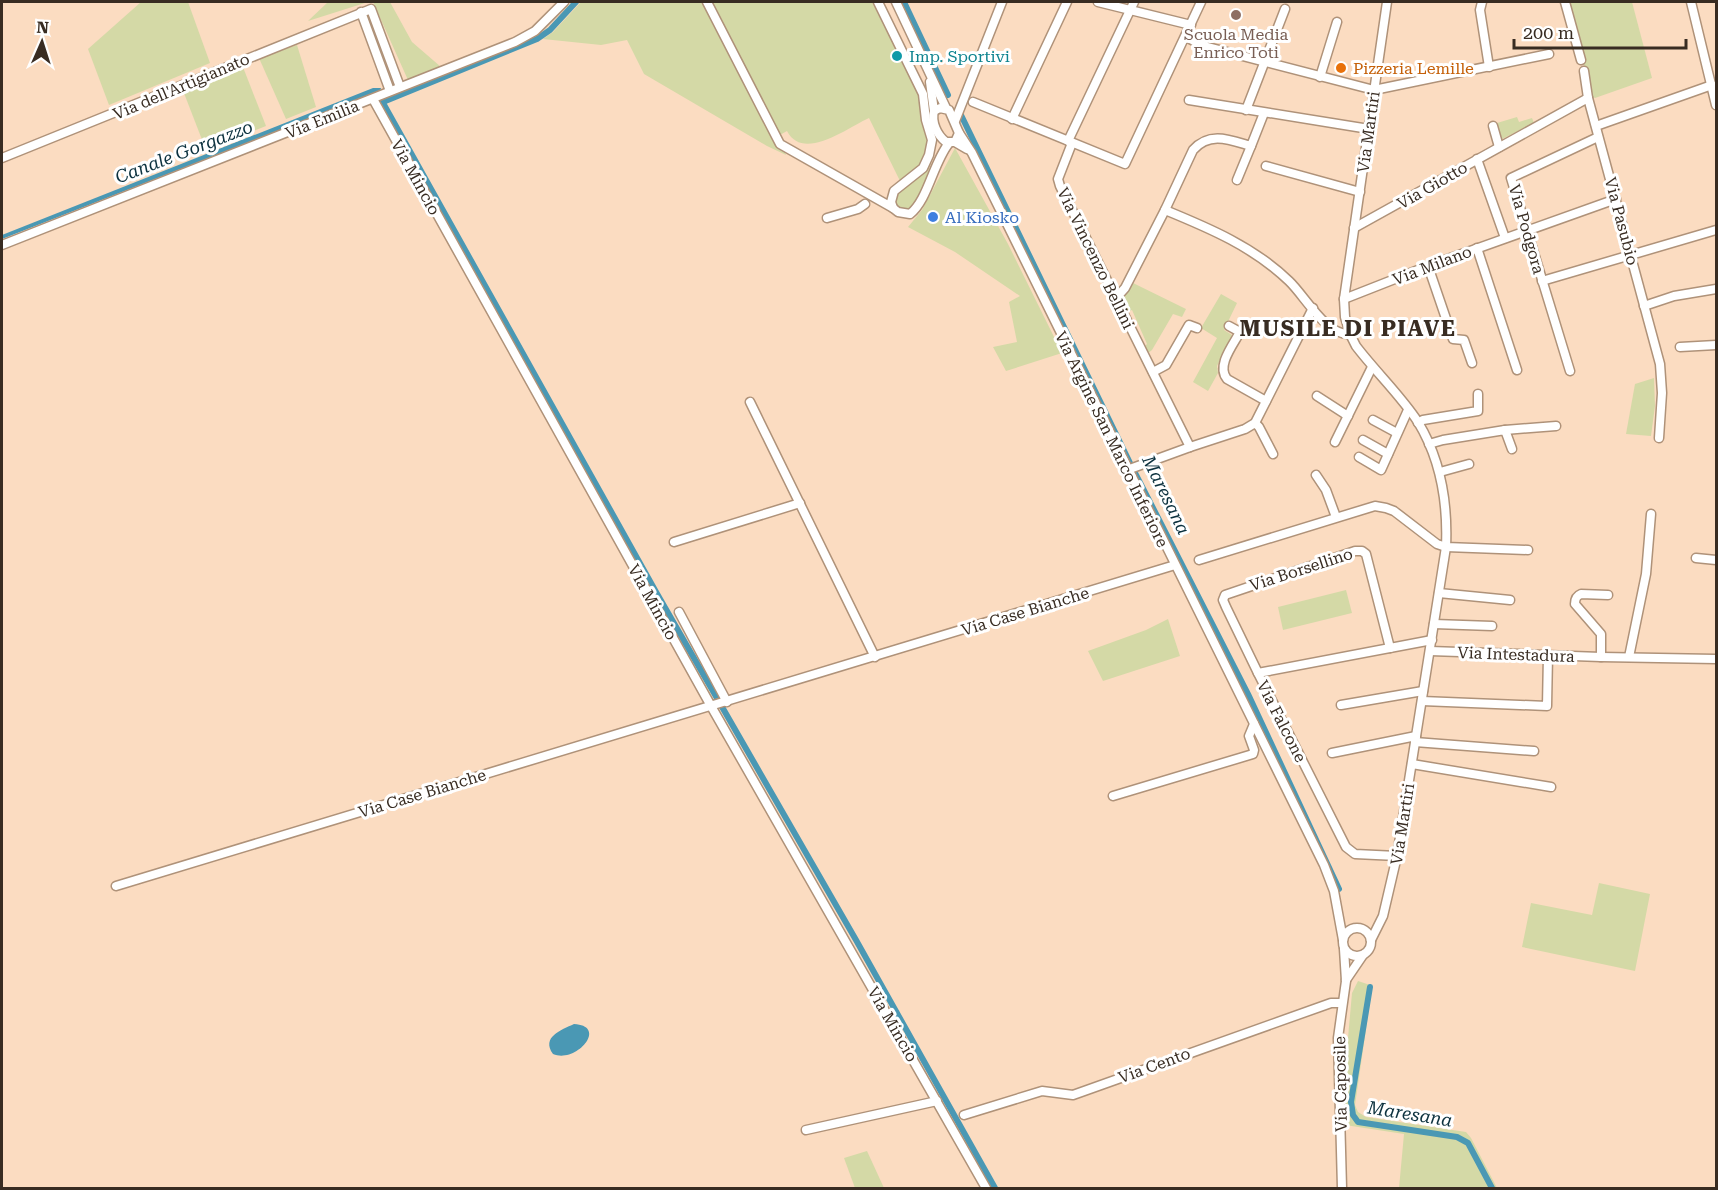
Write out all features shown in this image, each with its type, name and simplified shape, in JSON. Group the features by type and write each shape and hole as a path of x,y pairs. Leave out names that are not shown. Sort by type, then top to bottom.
{"street":[{"name":"Via Emilia","path":"2,245 515,42 535,31 564,2"},
{"path":"707,2 780,144 893,208"},
{"path":"878,2 923,94 926,120 932,140 923,168 898,186 891,195 893,208"},
{"name":"Via Argine San Marco Inferiore","path":"896,2 947,109 972,153 1324,865 1338,910 1343,945"},
{"path":"955,121 1002,2"},
{"path":"1012,119 1067,2"},
{"path":"1098,2 1132,5 1191,25"},
{"path":"973,102 1125,164 1201,2"},
{"name":"Via Martiri","path":"1371,940 1383,911 1397,856 1446,547 1447,511 1440,472 1429,444 1418,423 1372,367 1349,330 1344,311 1354,224 1388,2"},
{"path":"1482,2 1480,10 1489,67"},
{"path":"1565,2 1581,60"},
{"path":"1691,2 1716,105"},
{"name":"Via Vincenzo Bellini","path":"1132,5 1070,142 1058,179 1190,447"},
{"path":"381,95 361,12 371,9 400,87"},
{"path":"1246,110 1286,9"},
{"name":"Via dell'Artigianato","path":"2,158 361,12"},
{"path":"1320,77 1337,22"},
{"path":"1186,37 1204,46 1264,63 1374,90 1549,54"},
{"name":"Via Argine San Marco Inferiore","path":"928,67 933,119 940,136 933,170"},
{"path":"1584,71 1588,98 1596,126 1712,86"},
{"name":"Via Mincio","path":"381,95 986,1188"},
{"name":"Via Giotto","path":"1354,224 1365,223 1588,98"},
{"path":"934,111 957,106 962,100"},
{"path":"1189,100 1369,129"},
{"path":"1237,180 1264,113"},
{"path":"1493,126 1499,147"},
{"name":"Via Pasubio","path":"1596,126 1660,364 1662,393 1659,438"},
{"name":"Via Argine San Marco Inferiore","path":"893,208 906,214 915,210 942,152 959,133"},
{"path":"940,136 972,153"},
{"name":"Via Podgora","path":"1570,371 1511,178 1598,137"},
{"path":"1116,298 1125,288 1193,150 1200,142 1207,139 1224,139 1251,146"},
{"path":"1477,159 1505,238"},
{"name":"Via Martiri","path":"1266,165 1360,192"},
{"name":"Via Milano","path":"1345,295 1359,293 1616,199"},
{"path":"827,218 858,209 865,204"},
{"path":"1165,210 1222,234 1290,281 1325,323 1343,335 1349,330"},
{"path":"1542,281 1716,231"},
{"path":"1477,248 1517,370"},
{"path":"1428,266 1452,339 1464,340 1472,363"},
{"path":"1644,306 1674,296 1716,289"},
{"path":"1129,470 1245,429 1255,423 1312,308"},
{"path":"1153,372 1166,365 1189,325 1197,328"},
{"path":"1229,326 1240,332 1223,365 1223,374 1227,379 1266,401"},
{"path":"1680,347 1716,345"},
{"path":"1335,442 1372,367"},
{"path":"1418,423 1423,420 1478,411 1478,394"},
{"path":"1317,396 1348,416"},
{"path":"750,402 875,657"},
{"path":"1359,457 1381,470 1408,410"},
{"path":"1373,420 1397,433"},
{"path":"1255,423 1273,454"},
{"path":"1429,444 1505,430 1556,426"},
{"path":"1505,430 1512,449"},
{"path":"1363,440 1388,454"},
{"path":"1440,472 1469,464"},
{"path":"1316,475 1326,490 1336,517"},
{"path":"674,542 800,503"},
{"path":"1199,560 1370,507 1394,511 1437,544 1446,547 1528,550"},
{"path":"1629,657 1646,574 1652,514"},
{"name":"Via Borsellino","path":"1258,673 1223,600 1226,595 1355,551 1362,551 1366,555 1390,648"},
{"path":"1696,558 1716,560"},
{"name":"Via Case Bianche","path":"116,886 1175,565"},
{"path":"1439,593 1510,600"},
{"path":"1601,657 1601,634 1575,604 1575,600 1577,595 1581,594 1608,595"},
{"path":"679,612 720,704"},
{"path":"1434,624 1492,626"},
{"name":"Via Falcone","path":"1397,856 1355,854 1346,847 1258,673 1431,640"},
{"name":"Via Intestadura","path":"1430,651 1716,659"},
{"path":"1422,701 1547,706 1548,655"},
{"path":"1341,705 1424,691"},
{"name":"Via Argine San Marco Inferiore","path":"1113,796 1253,754 1254,750 1249,736 1254,724"},
{"path":"1332,753 1416,739 1534,751"},
{"path":"1412,764 1551,787"},
{"path":"1338,910 1358,928 1368,933 1371,940 1370,948 1363,955 1352,956 1343,945 1347,932 1358,928 1376,921 1383,911"},
{"name":"Via Caposile","path":"1342,1188 1338,1038 1346,981 1343,945"},
{"name":"Via Caposile","path":"1346,981 1363,955"},
{"name":"Via Cento","path":"964,1115 1042,1091 1073,1095 1331,1003 1342,1003"},
{"path":"806,1130 937,1101"}],"green space":[{"path":"141,2 188,2 210,63 109,105 88,49"},
{"path":"328,2 368,2 308,21"},
{"path":"373,2 390,2 412,42 441,67 408,80"},
{"path":"581,2 872,2 898,52 893,54 895,60 901,58 921,95 930,139 926,155 920,167 900,181 869,118 838,135 814,143 794,140 787,131 778,136 786,155 644,74 627,40 601,45 543,39 553,32"},
{"path":"1568,2 1632,2 1652,78 1595,98 1592,96"},
{"path":"297,45 316,107 286,119 259,58"},
{"path":"241,62 266,126 206,150 182,88"},
{"path":"378,97 714,701 379,105"},
{"path":"1517,117 1519,122 1532,118 1534,123 1502,139 1497,123"},
{"path":"955,148 1008,244 1062,353 1006,371 993,347 1017,342 1009,302 1020,296 955,252 908,227 922,210"},
{"path":"931,163 922,192 912,209 905,211 896,207 894,196"},
{"path":"1131,282 1186,309 1182,317 1173,314 1152,350 1147,354 1144,347 1147,344 1132,310 1127,312 1121,302"},
{"path":"1221,294 1237,303 1224,330 1232,335 1217,366 1218,373 1208,391 1193,382 1217,338 1201,328"},
{"path":"1654,378 1655,406 1651,436 1626,434 1635,384"},
{"path":"1346,590 1352,613 1283,630 1278,607"},
{"path":"1168,619 1180,656 1103,681 1088,651 1146,630"},
{"path":"716,705 951,1119 949,1120 714,706"},
{"path":"1599,883 1650,894 1635,971 1522,947 1531,903 1592,915"},
{"path":"1358,981 1372,988 1355,1105 1358,1112 1366,1117 1466,1132 1497,1188 1399,1188 1404,1134 1345,1125 1344,1083 1352,993"},
{"path":"867,1151 884,1188 855,1188 844,1158"}],"water":[{"path":"373,88 381,88 380,91 2,239 2,235"},
{"path":"574,1024 584,1026 589,1031 585,1044 571,1054 562,1056 553,1054 549,1043 551,1039 558,1032"}],"waterway":[{"path":"383,102 537,39 550,30 576,2"},
{"name":"Maresana","path":"904,2 948,95"},
{"path":"378,94 656,592 995,1188"},
{"name":"Maresana","path":"961,115 1130,463 1248,694 1339,889"},
{"name":"Maresana","path":"1370,987 1351,1102 1353,1115 1358,1122 1457,1137 1468,1143 1492,1188"}],"place":[{"name":"Scuola Media Enrico Toti","path":"1236,15"},
{"name":"Imp. Sportivi","path":"897,56"},
{"name":"Pizzeria Lemille","path":"1341,68"},
{"name":"Al Kiosko","path":"933,217"}],"district":[{"name":"MUSILE DI PIAVE","path":"1348,328"}],"water label":[{"name":"Canale Gorgazzo","path":"184,152"}]}
